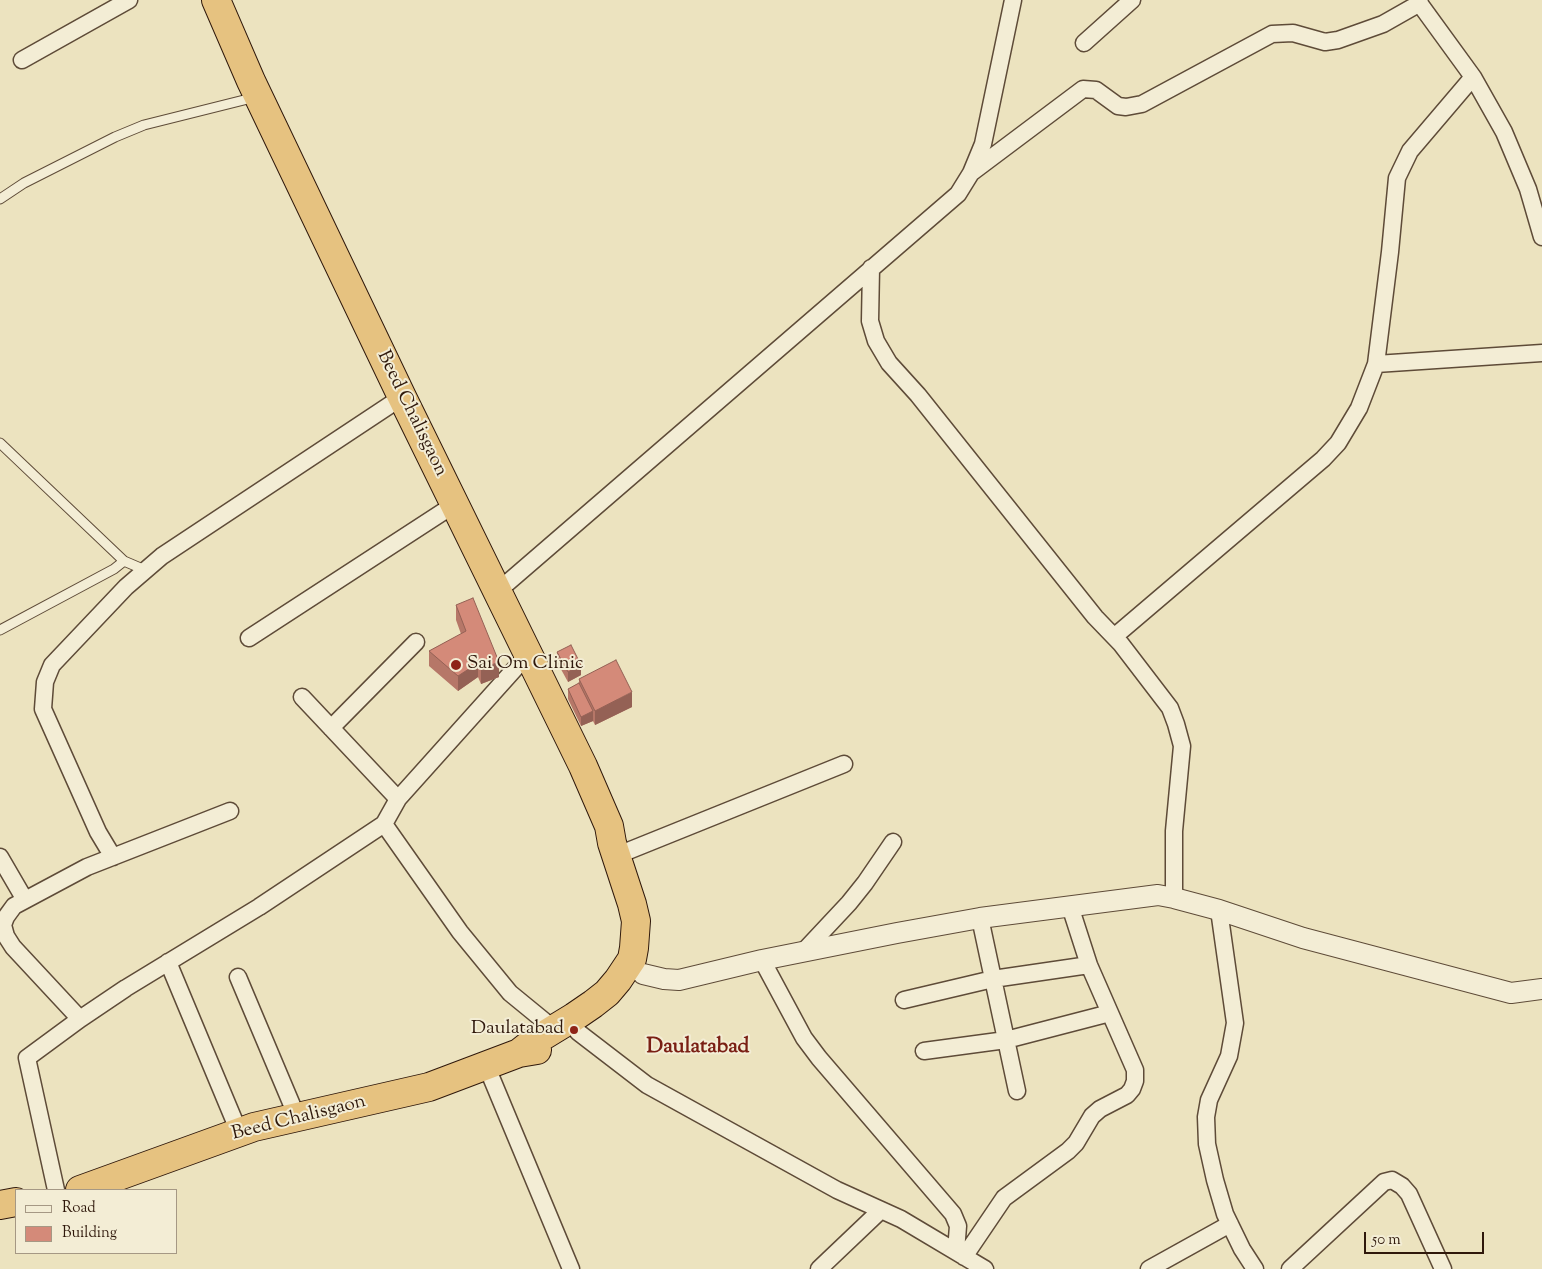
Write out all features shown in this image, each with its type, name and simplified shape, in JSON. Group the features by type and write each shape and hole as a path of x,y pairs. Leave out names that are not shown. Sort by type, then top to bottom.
{"highway":[{"name":"Beed Chalisgaon","path":"83,1189 254,1127 429,1087 519,1053 551,1047 564,1041 566,1031 581,1013 607,993 618,980 632,959 636,936 636,921 626,883 612,844 609,826 583,766 402,397 258,96 216,0"},
{"name":"Beed Chalisgaon","path":"566,1031 605,1014 618,1003 643,974 649,962 652,948 652,922 644,890 628,851 619,836 609,826"},
{"path":"0,1205 15,1202"}],"street":[{"path":"22,60 129,0"},
{"path":"498,591 958,194 971,173 983,144 1014,0"},
{"path":"1084,43 1132,0"},
{"path":"971,173 1083,89 1096,90 1118,106 1126,107 1142,104 1272,34 1293,33 1325,42 1338,40 1383,24 1418,2 1473,77 1504,132 1528,189 1542,237"},
{"path":"1115,636 1323,459 1338,443 1358,408 1376,364 1397,178 1410,151 1473,77"},
{"path":"871,268 870,321 876,341 889,363 918,394 1095,616 1115,636 1170,708 1182,746 1174,831 1174,898"},
{"path":"1376,364 1542,353"},
{"path":"113,857 98,832 43,709 45,682 52,666 126,587 162,556 402,397"},
{"path":"249,638 455,504"},
{"path":"331,728 416,642"},
{"path":"56,1189 27,1058 126,988 259,907 384,824 398,799 529,654"},
{"path":"302,697 398,799"},
{"path":"628,851 844,764"},
{"path":"80,1019 13,947 6,936 2,924 6,917 14,906 87,867 230,812"},
{"path":"384,824 460,932 510,993 647,1085 837,1190 901,1218 985,1269"},
{"path":"805,950 854,897 893,842"},
{"path":"0,857 25,900"},
{"path":"643,974 673,980 805,950 980,918 1158,894 1219,910 1303,938 1511,993 1542,989"},
{"path":"960,1254 1004,1198 1068,1151 1076,1143 1092,1116 1100,1109 1127,1095 1135,1081 1135,1070 1089,966 1070,906"},
{"path":"1219,910 1235,1023 1229,1056 1208,1100 1206,1117 1207,1144 1225,1214 1242,1249 1255,1269"},
{"path":"980,918 1017,1091"},
{"path":"762,960 804,1038 818,1058 953,1214 958,1226 960,1254"},
{"path":"168,962 239,1132"},
{"path":"904,1000 993,979 1089,966"},
{"path":"238,977 297,1117"},
{"path":"924,1051 1006,1040 1110,1013"},
{"path":"486,1065 571,1269"},
{"path":"1290,1269 1384,1182 1392,1180 1402,1186 1409,1194 1443,1269"},
{"path":"819,1269 881,1210"},
{"path":"1149,1269 1230,1224"}],"lane":[{"path":"0,198 24,183 115,136 144,125 258,96"},
{"path":"0,443 124,561 145,570"},
{"path":"0,630 114,569 124,561"}],"building":[{"path":"473,598 499,662 481,669 478,663 458,676 429,651 466,631 456,605"},
{"path":"571,645 581,665 568,672 557,652"},
{"path":"616,660 632,692 595,711 579,679"},
{"path":"579,683 593,711 581,717 568,689"}],"place":[{"name":"Sai Om Clinic","path":"456,665"},
{"name":"Daulatabad","path":"574,1030"}],"district":[{"name":"Daulatabad","path":"698,1048"}]}
